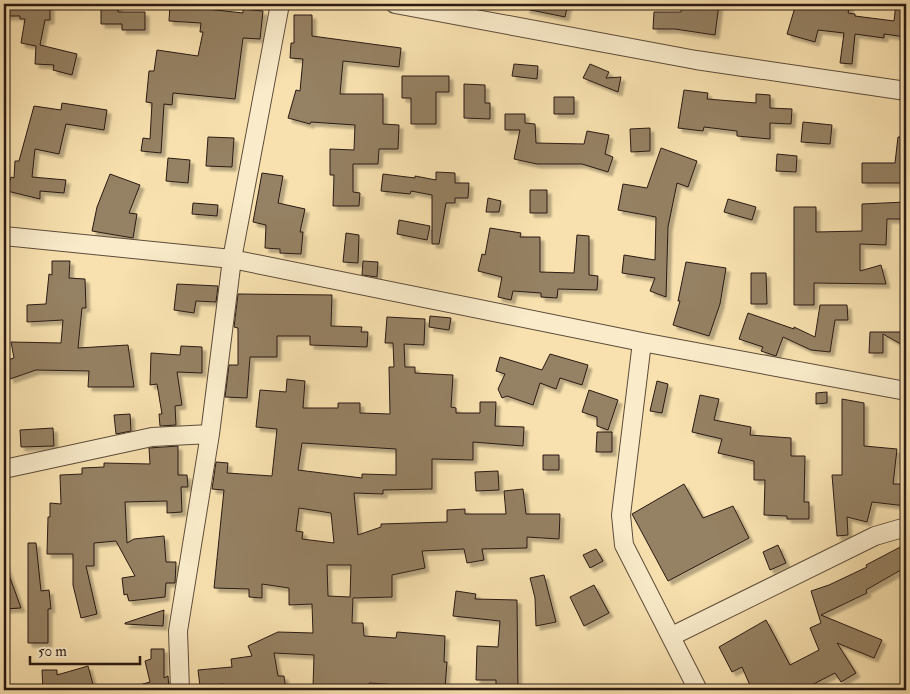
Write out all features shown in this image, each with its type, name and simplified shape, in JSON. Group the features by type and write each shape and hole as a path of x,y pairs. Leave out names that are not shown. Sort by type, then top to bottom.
{"street":[{"path":"180,690 178,631 210,434 232,259 280,4"},
{"path":"395,4 696,60 906,91"},
{"path":"4,236 232,259 642,342 906,391"},
{"path":"642,342 621,515 624,545 698,690"},
{"path":"4,469 152,438 210,434"},
{"path":"672,636 875,536 906,527"}],"building":[{"path":"4,4 50,4 50,20 45,20 40,45 77,54 72,75 53,70 54,65 35,64 36,46 21,43 25,19 20,19 20,16 4,16"},
{"path":"101,4 118,4 118,12 145,12 145,30 122,30 122,24 101,24"},
{"path":"526,4 568,4 565,17 526,9"},
{"path":"682,4 719,4 715,35 675,29 653,29 654,12 681,12"},
{"path":"796,4 850,4 848,13 855,14 855,16 894,21 896,4 906,4 906,37 884,34 884,38 855,34 852,64 840,63 844,33 818,30 815,42 787,34"},
{"path":"170,5 243,13 243,9 263,11 260,39 243,38 235,99 173,93 172,105 164,104 161,153 141,151 143,138 150,139 152,103 146,102 149,71 154,71 157,50 198,56 203,32 200,32 201,23 169,21"},
{"path":"294,15 312,15 312,36 401,48 399,67 343,61 340,94 383,94 383,124 399,125 398,149 379,149 378,164 353,164 353,192 360,193 359,206 333,206 334,175 330,175 330,149 354,150 355,125 311,122 310,124 288,118 296,90 300,91 303,59 290,58 291,43 294,43"},
{"path":"514,64 538,66 537,79 512,76"},
{"path":"590,64 609,72 606,78 621,77 618,92 583,78"},
{"path":"402,76 449,76 449,92 436,92 436,124 411,124 411,98 402,98"},
{"path":"464,84 485,85 485,103 490,103 490,119 464,118"},
{"path":"684,90 708,93 707,99 756,103 756,94 770,95 770,108 792,109 791,124 770,123 770,139 737,136 737,131 704,127 703,131 678,128"},
{"path":"554,97 574,97 574,114 554,114"},
{"path":"62,103 107,110 104,130 66,124 59,154 35,149 32,177 66,180 64,193 40,191 40,199 7,191 11,177 14,178 15,161 19,161 34,106 61,110"},
{"path":"505,114 525,114 525,123 535,124 536,143 584,144 587,131 609,135 605,154 613,157 608,172 582,164 537,164 514,159 520,130 505,130"},
{"path":"803,122 832,125 830,144 801,142"},
{"path":"650,128 650,151 631,152 630,129"},
{"path":"208,137 234,138 232,167 206,166"},
{"path":"898,137 906,137 906,183 862,183 862,163 895,163"},
{"path":"661,148 697,161 688,187 677,183 668,227 666,297 650,291 655,278 622,273 624,255 655,260 656,217 618,210 623,184 647,188"},
{"path":"777,154 797,156 796,172 776,171"},
{"path":"168,158 190,160 188,183 166,181"},
{"path":"436,172 455,173 455,183 469,183 468,198 455,198 455,203 446,203 439,244 432,244 432,195 411,191 410,194 381,191 383,174 415,178 415,176 436,180"},
{"path":"262,173 283,176 278,203 305,209 300,232 303,232 301,254 280,253 280,249 265,248 266,225 253,222"},
{"path":"110,174 140,185 129,213 137,214 133,238 92,231 97,207"},
{"path":"530,190 547,190 547,213 530,213"},
{"path":"488,198 501,201 499,212 486,212"},
{"path":"728,199 756,207 752,220 724,212"},
{"path":"906,202 906,219 887,219 886,245 860,244 860,271 881,265 886,284 814,283 814,305 794,305 794,207 816,207 816,232 862,231 862,204"},
{"path":"193,203 218,205 217,216 192,214"},
{"path":"399,220 430,226 427,240 397,234"},
{"path":"490,228 521,233 520,237 540,237 540,272 574,273 577,235 589,236 589,275 598,276 597,290 558,289 557,298 541,297 541,293 513,291 511,300 498,297 502,277 478,271 482,254 485,255"},
{"path":"346,233 359,235 358,263 343,262"},
{"path":"52,261 70,261 69,278 85,279 86,308 82,308 78,348 128,345 134,387 88,387 89,371 36,370 10,379 4,361 14,358 11,342 61,343 63,320 27,322 27,305 46,304 49,274 52,275"},
{"path":"363,261 378,262 377,277 362,275"},
{"path":"686,262 726,268 720,304 709,336 673,325 680,301 678,301"},
{"path":"751,273 766,273 767,304 751,304"},
{"path":"177,284 218,286 216,302 196,301 194,313 174,310"},
{"path":"238,294 332,295 331,326 362,327 361,332 368,332 367,347 310,345 310,336 277,336 277,357 250,357 247,398 225,397 229,365 238,365 238,328 234,327"},
{"path":"820,305 847,305 848,320 835,320 830,352 811,350 783,337 776,356 761,351 763,347 739,339 748,313 794,329 794,327 815,337"},
{"path":"430,316 451,318 449,330 429,327"},
{"path":"387,317 425,319 424,345 404,344 405,367 415,367 415,373 453,375 451,407 456,408 456,413 480,413 480,402 496,402 495,426 524,427 523,446 473,442 473,460 432,459 432,489 383,490 383,494 354,493 358,535 381,527 381,524 447,522 447,510 465,509 465,514 506,514 504,491 523,489 526,514 560,514 559,539 527,537 527,548 482,549 484,560 467,563 464,549 422,551 425,568 392,575 392,597 353,598 352,623 363,623 364,636 396,638 397,632 445,636 444,662 447,662 445,688 369,683 369,686 313,687 314,655 274,653 278,676 284,676 286,690 224,690 224,684 200,686 198,670 232,667 231,659 252,656 248,646 265,638 278,632 313,633 312,604 289,605 289,588 262,584 262,598 249,597 249,589 214,588 224,490 212,489 216,462 228,463 227,473 272,476 277,429 256,427 260,390 286,392 287,379 305,381 303,408 338,408 338,403 360,403 360,413 390,414 389,367 394,367 393,343 385,343","holes":["302,443 396,449 396,475 362,474 362,478 298,470","299,508 331,513 334,543 302,539 303,532 296,531","327,565 351,565 350,597 328,596"]},
{"path":"870,332 902,332 906,334 906,347 883,334 883,353 869,353"},
{"path":"181,346 202,347 202,373 177,372 182,405 175,406 176,425 160,426 159,414 162,414 157,384 150,385 151,353 180,355"},
{"path":"550,354 588,365 582,385 560,378 556,389 540,383 533,405 507,396 502,398 498,389 505,374 496,371 500,357 542,370"},
{"path":"657,381 668,384 662,413 650,411"},
{"path":"589,390 618,400 608,430 597,426 597,417 582,412"},
{"path":"827,392 827,403 816,404 816,393"},
{"path":"700,395 719,399 714,420 751,427 750,435 791,438 791,456 805,456 804,502 809,502 809,519 787,519 787,516 764,515 765,480 754,480 754,461 718,453 722,439 692,432"},
{"path":"842,399 864,403 864,446 897,449 893,484 906,484 906,506 872,502 867,522 847,517 848,535 837,536 832,475 842,475"},
{"path":"130,414 131,431 116,434 114,415"},
{"path":"53,428 54,446 21,447 20,430"},
{"path":"597,432 612,432 612,452 596,452"},
{"path":"178,446 178,475 187,475 188,487 181,487 182,512 167,513 167,501 125,502 127,543 134,539 164,536 166,562 176,562 175,583 166,583 165,597 129,601 127,594 124,595 122,578 135,576 116,541 94,543 94,566 86,566 97,614 81,618 73,585 73,554 47,554 50,503 61,504 60,475 82,474 82,468 104,467 104,463 150,464 149,448"},
{"path":"543,455 559,455 559,470 543,470"},
{"path":"498,471 499,490 476,491 475,472"},
{"path":"684,484 703,518 733,506 749,538 668,581 632,514"},
{"path":"28,543 36,543 41,591 49,590 51,609 48,609 48,643 28,643"},
{"path":"906,544 906,567 866,590 867,593 821,615 882,640 874,658 837,643 856,673 841,682 835,673 802,690 752,690 742,667 732,672 719,647 766,620 790,665 819,650 810,628 821,623 811,591 829,585 867,567 866,565"},
{"path":"778,545 786,563 770,570 763,552"},
{"path":"596,549 603,561 590,568 583,555"},
{"path":"5,564 21,608 4,609"},
{"path":"544,575 556,622 536,626 535,598 530,578"},
{"path":"594,585 609,613 584,626 570,597"},
{"path":"456,591 476,594 475,599 517,600 518,690 496,690 496,680 476,680 477,646 498,647 500,621 453,616"},
{"path":"164,610 163,626 125,624 125,623"},
{"path":"151,649 164,649 164,678 168,676 169,690 133,690 132,687 150,682 145,661 151,659"},
{"path":"88,666 94,688 86,690 43,690 42,670 57,670 57,675"}]}
